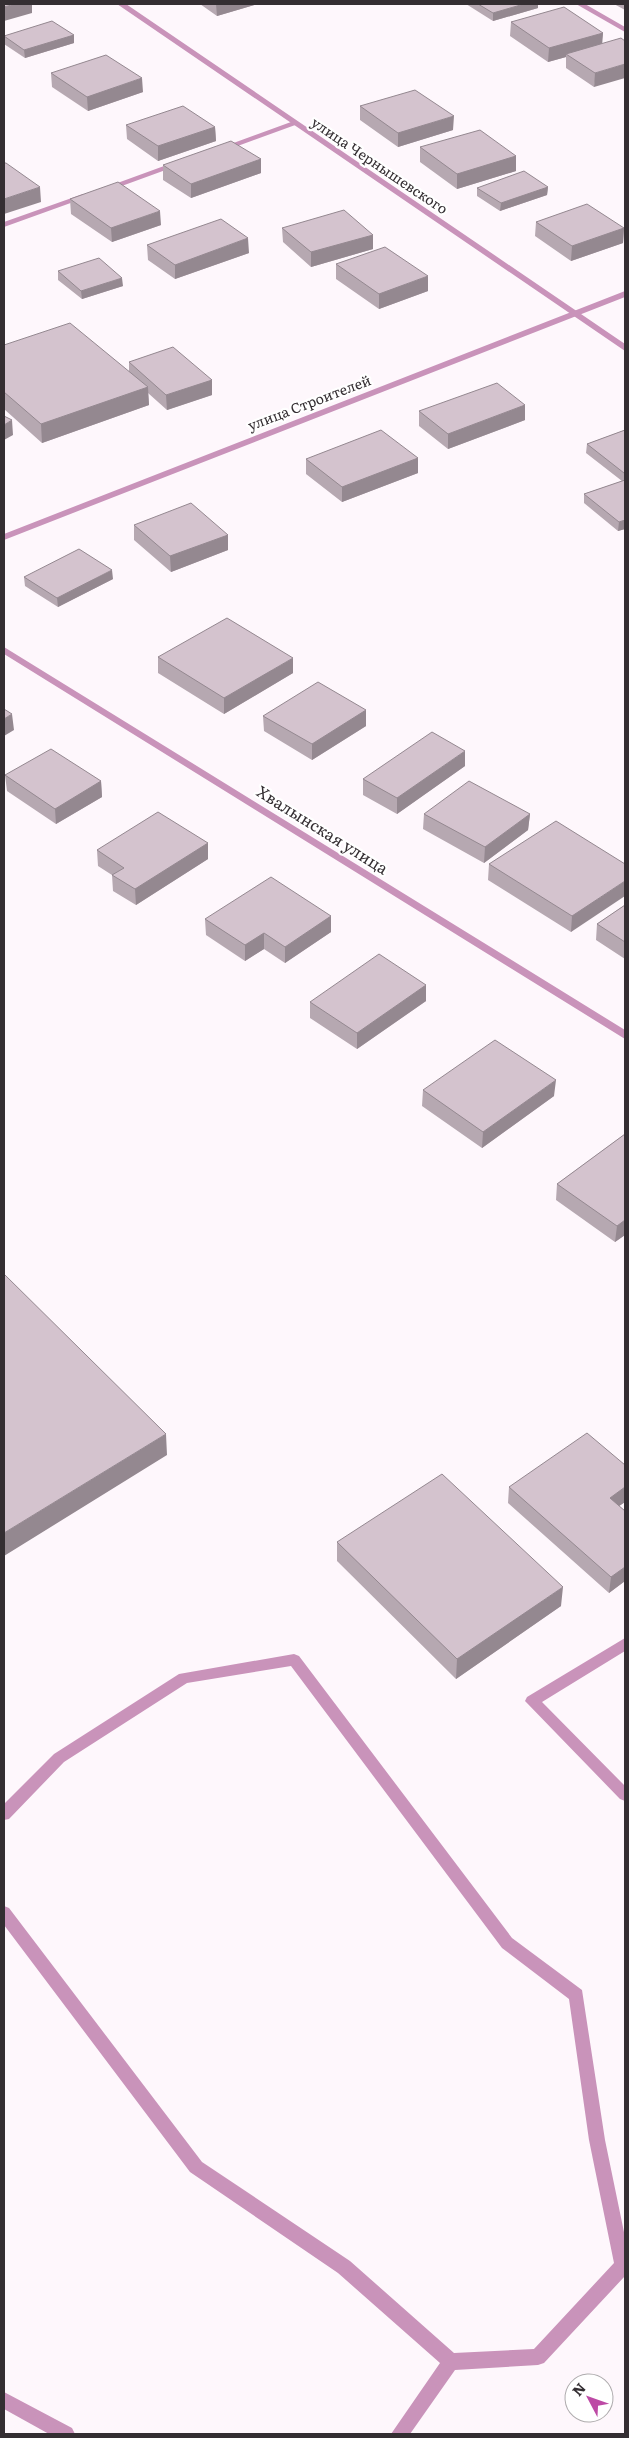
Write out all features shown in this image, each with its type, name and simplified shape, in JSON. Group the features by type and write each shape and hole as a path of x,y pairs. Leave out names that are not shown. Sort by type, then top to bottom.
{"street":[{"name":"улица Чернышевского","path":"121,4 294,124 625,348"},
{"path":"580,4 625,30"},
{"path":"210,153 294,124"},
{"path":"4,225 191,160"},
{"name":"улица Строителей","path":"4,537 574,312 625,294"},
{"name":"Хвалынская улица","path":"4,650 625,1035"},
{"path":"625,1644 532,1702 625,1795"},
{"path":"4,1814 58,1758 184,1678 294,1660 507,1943 576,1995 597,2140 623,2266 538,2357 451,2362 344,2267 196,2167 4,1913"},
{"path":"400,2434 451,2362"},
{"path":"4,2400 66,2434"}],"building":[{"path":"4,4 15,4 4,7"},
{"path":"478,4 524,4 493,13"},
{"path":"564,7 603,33 549,48 511,22"},
{"path":"52,21 74,35 24,50 4,36"},
{"path":"621,38 625,41 625,64 595,73 566,54"},
{"path":"106,55 142,78 87,97 51,73"},
{"path":"415,90 454,116 398,133 360,106"},
{"path":"183,106 215,127 158,146 126,125"},
{"path":"480,130 516,156 457,174 420,147"},
{"path":"231,141 261,159 191,184 163,165"},
{"path":"4,163 6,163 40,187 4,199"},
{"path":"524,171 548,187 501,203 477,188"},
{"path":"118,182 160,211 111,228 70,199"},
{"path":"587,204 624,228 572,246 536,222"},
{"path":"344,210 373,235 311,252 282,228"},
{"path":"221,219 248,238 175,265 147,245"},
{"path":"385,247 428,276 379,294 336,264"},
{"path":"99,258 122,278 81,291 58,271"},
{"path":"70,323 148,387 41,424 4,392 4,345"},
{"path":"173,347 212,380 166,395 129,362"},
{"path":"497,383 525,405 448,434 419,411"},
{"path":"4,416 12,420 4,425"},
{"path":"381,430 418,458 342,487 306,459"},
{"path":"625,430 625,472 624,473 587,444"},
{"path":"625,480 625,520 619,522 584,494"},
{"path":"191,503 228,535 170,556 134,525"},
{"path":"79,549 112,570 57,598 24,577"},
{"path":"227,618 293,658 224,698 158,657"},
{"path":"318,682 366,710 312,744 263,716"},
{"path":"4,709 12,714 4,719"},
{"path":"432,732 465,751 397,798 363,779"},
{"path":"51,749 101,781 55,809 5,775"},
{"path":"469,781 530,814 485,847 424,814"},
{"path":"158,812 208,843 135,889 112,875 124,868 97,850"},
{"path":"556,821 625,864 625,881 572,916 489,864"},
{"path":"271,877 331,916 285,947 264,933 245,945 205,919"},
{"path":"625,905 625,942 597,924"},
{"path":"379,954 426,985 357,1033 310,1002"},
{"path":"495,1040 556,1080 483,1132 423,1090"},
{"path":"625,1134 625,1220 617,1226 557,1184"},
{"path":"4,1274 166,1434 4,1533"},
{"path":"587,1433 625,1465 625,1487 610,1498 625,1511 625,1567 611,1577 509,1487"},
{"path":"442,1474 563,1587 457,1659 337,1542"}]}
